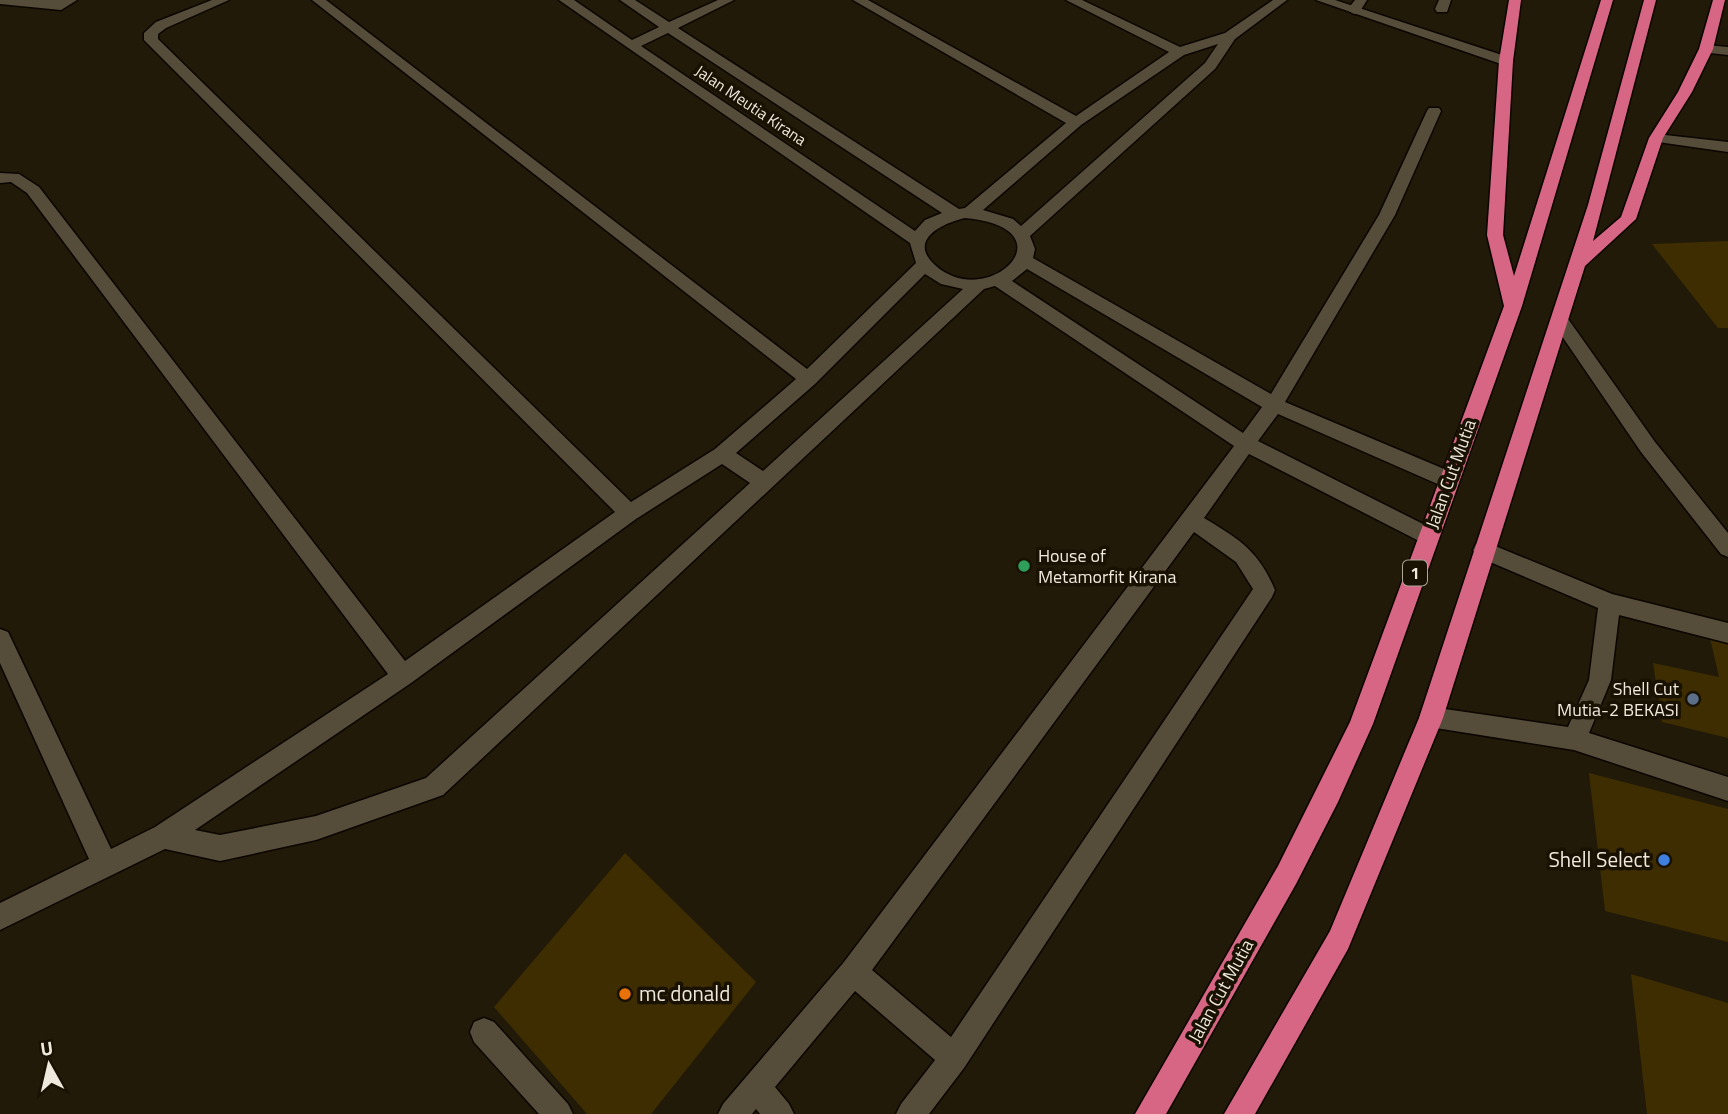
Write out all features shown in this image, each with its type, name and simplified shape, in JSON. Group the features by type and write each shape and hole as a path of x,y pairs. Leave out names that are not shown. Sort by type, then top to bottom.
{"highway":[{"path":"1513,306 1495,235 1507,61 1515,0"},
{"name":"Jalan Cut Mutia","path":"1150,1114 1329,794 1361,724 1513,306 1607,0"},
{"path":"1239,1114 1339,940 1431,718 1578,262 1650,0"},
{"path":"1578,262 1628,219 1656,138 1685,92 1706,49 1719,0"}],"street":[{"path":"1,0 61,6 71,0"},
{"path":"222,0 161,25 151,33 151,40 629,513"},
{"path":"318,0 808,379"},
{"name":"Jalan Meutia Kirana","path":"565,0 918,240"},
{"name":"Jalan Meutia Kirana","path":"626,0 962,213"},
{"path":"632,45 728,0"},
{"path":"859,0 1076,122"},
{"path":"1072,0 1179,52"},
{"path":"962,213 991,215 1009,222 1022,234 1028,247 1026,261 1016,273 1000,281 978,285 957,283 939,276 924,265 917,253 918,240 930,223 962,213 1076,122 1179,52 1230,36 1281,0"},
{"path":"1322,0 1357,5 1507,61"},
{"path":"1022,234 1210,66 1230,36"},
{"path":"1706,49 1728,51"},
{"path":"733,1114 853,971 1274,405 1387,215 1434,111"},
{"path":"1656,138 1728,147"},
{"path":"0,178 14,177 33,190 403,676"},
{"path":"1026,261 1274,405 1449,480"},
{"path":"0,917 164,836 403,676 629,513 722,454 808,379 924,265"},
{"path":"1000,281 1245,444 1428,536"},
{"path":"164,836 220,848 316,828 434,787 978,285"},
{"path":"1560,320 1648,447 1728,548"},
{"path":"722,454 765,483"},
{"path":"911,1114 954,1058 1264,590 1247,555 1191,520"},
{"path":"1483,550 1609,603 1728,633"},
{"path":"1574,739 1600,680 1609,603"},
{"path":"0,639 105,865"},
{"path":"1431,718 1574,739 1728,789"},
{"path":"853,971 954,1058"},
{"path":"484,1032 558,1114"},
{"path":"755,1087 779,1114"}],"building":[{"path":"1728,241 1728,328 1718,328 1652,244"},
{"name":"Shell Cut Mutia-2 BEKASI","path":"1707,625 1728,630 1728,738 1662,722 1653,663 1719,677"},
{"name":"Shell Select","path":"1589,773 1728,809 1728,942 1605,911"},
{"name":"mc donald","path":"625,853 756,982 651,1114 587,1114 494,1007"},
{"path":"1631,974 1728,1003 1728,1114 1647,1114"}],"place":[{"name":"House of Metamorfit Kirana","path":"1024,566"},
{"name":"Shell Cut Mutia-2 BEKASI","path":"1693,699"},
{"name":"Shell Select","path":"1664,860"},
{"name":"mc donald","path":"625,994"}]}
